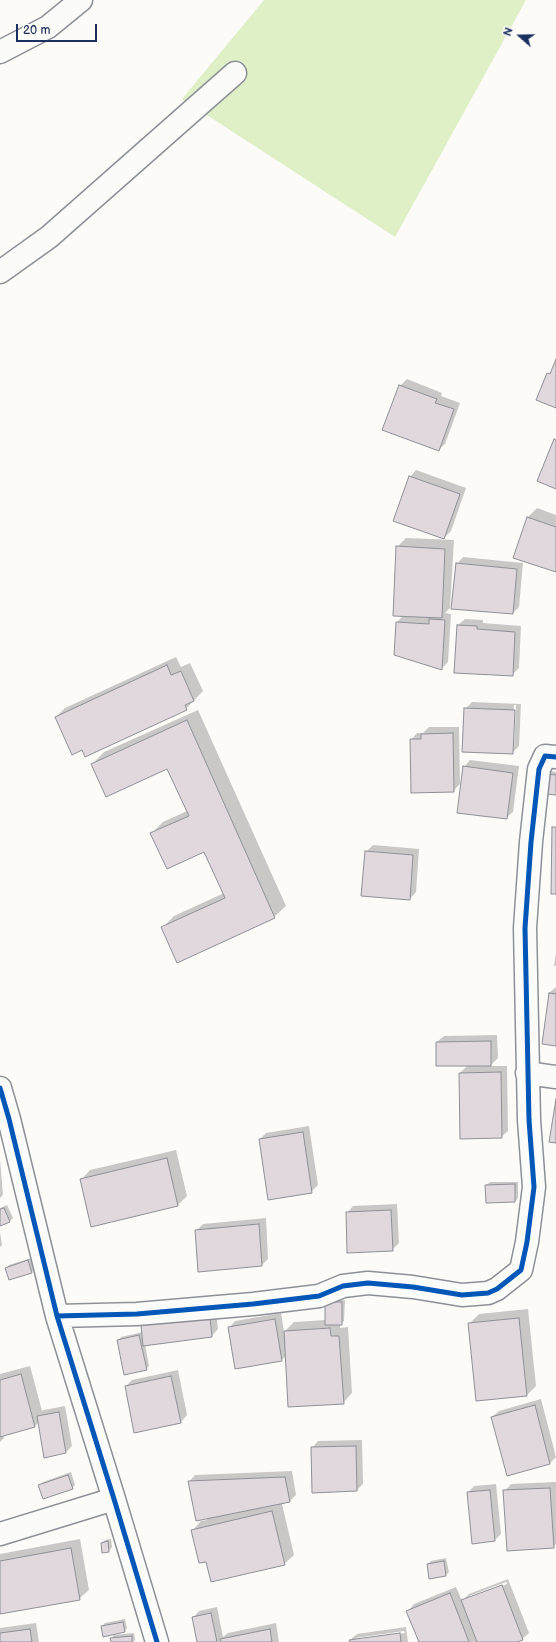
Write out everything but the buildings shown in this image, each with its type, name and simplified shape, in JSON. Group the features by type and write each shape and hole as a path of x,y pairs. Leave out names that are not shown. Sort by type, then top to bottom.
{"street":[{"path":"0,52 48,27 81,0"},
{"path":"0,272 49,238 235,73"},
{"path":"57,1316 137,1314 252,1304 319,1296 342,1286 368,1283 413,1287 462,1295 488,1293 497,1289 521,1270 528,1242 534,1187 527,1073 525,928 531,842 539,769 545,756 556,757"},
{"path":"527,1073 556,1077"},
{"path":"0,1088 11,1127 57,1316 157,1642"},
{"path":"0,1534 114,1498"}],"green space":[{"path":"264,0 526,0 395,237 182,99"}],"cycle path":[{"path":"57,1316 137,1314 253,1304 319,1296 343,1286 368,1283 413,1287 462,1295 488,1293 497,1289 521,1270 527,1242 534,1187 529,1120 525,928 531,842 539,769 545,756 556,757"},
{"path":"0,1088 9,1119 57,1316 157,1642"}]}
